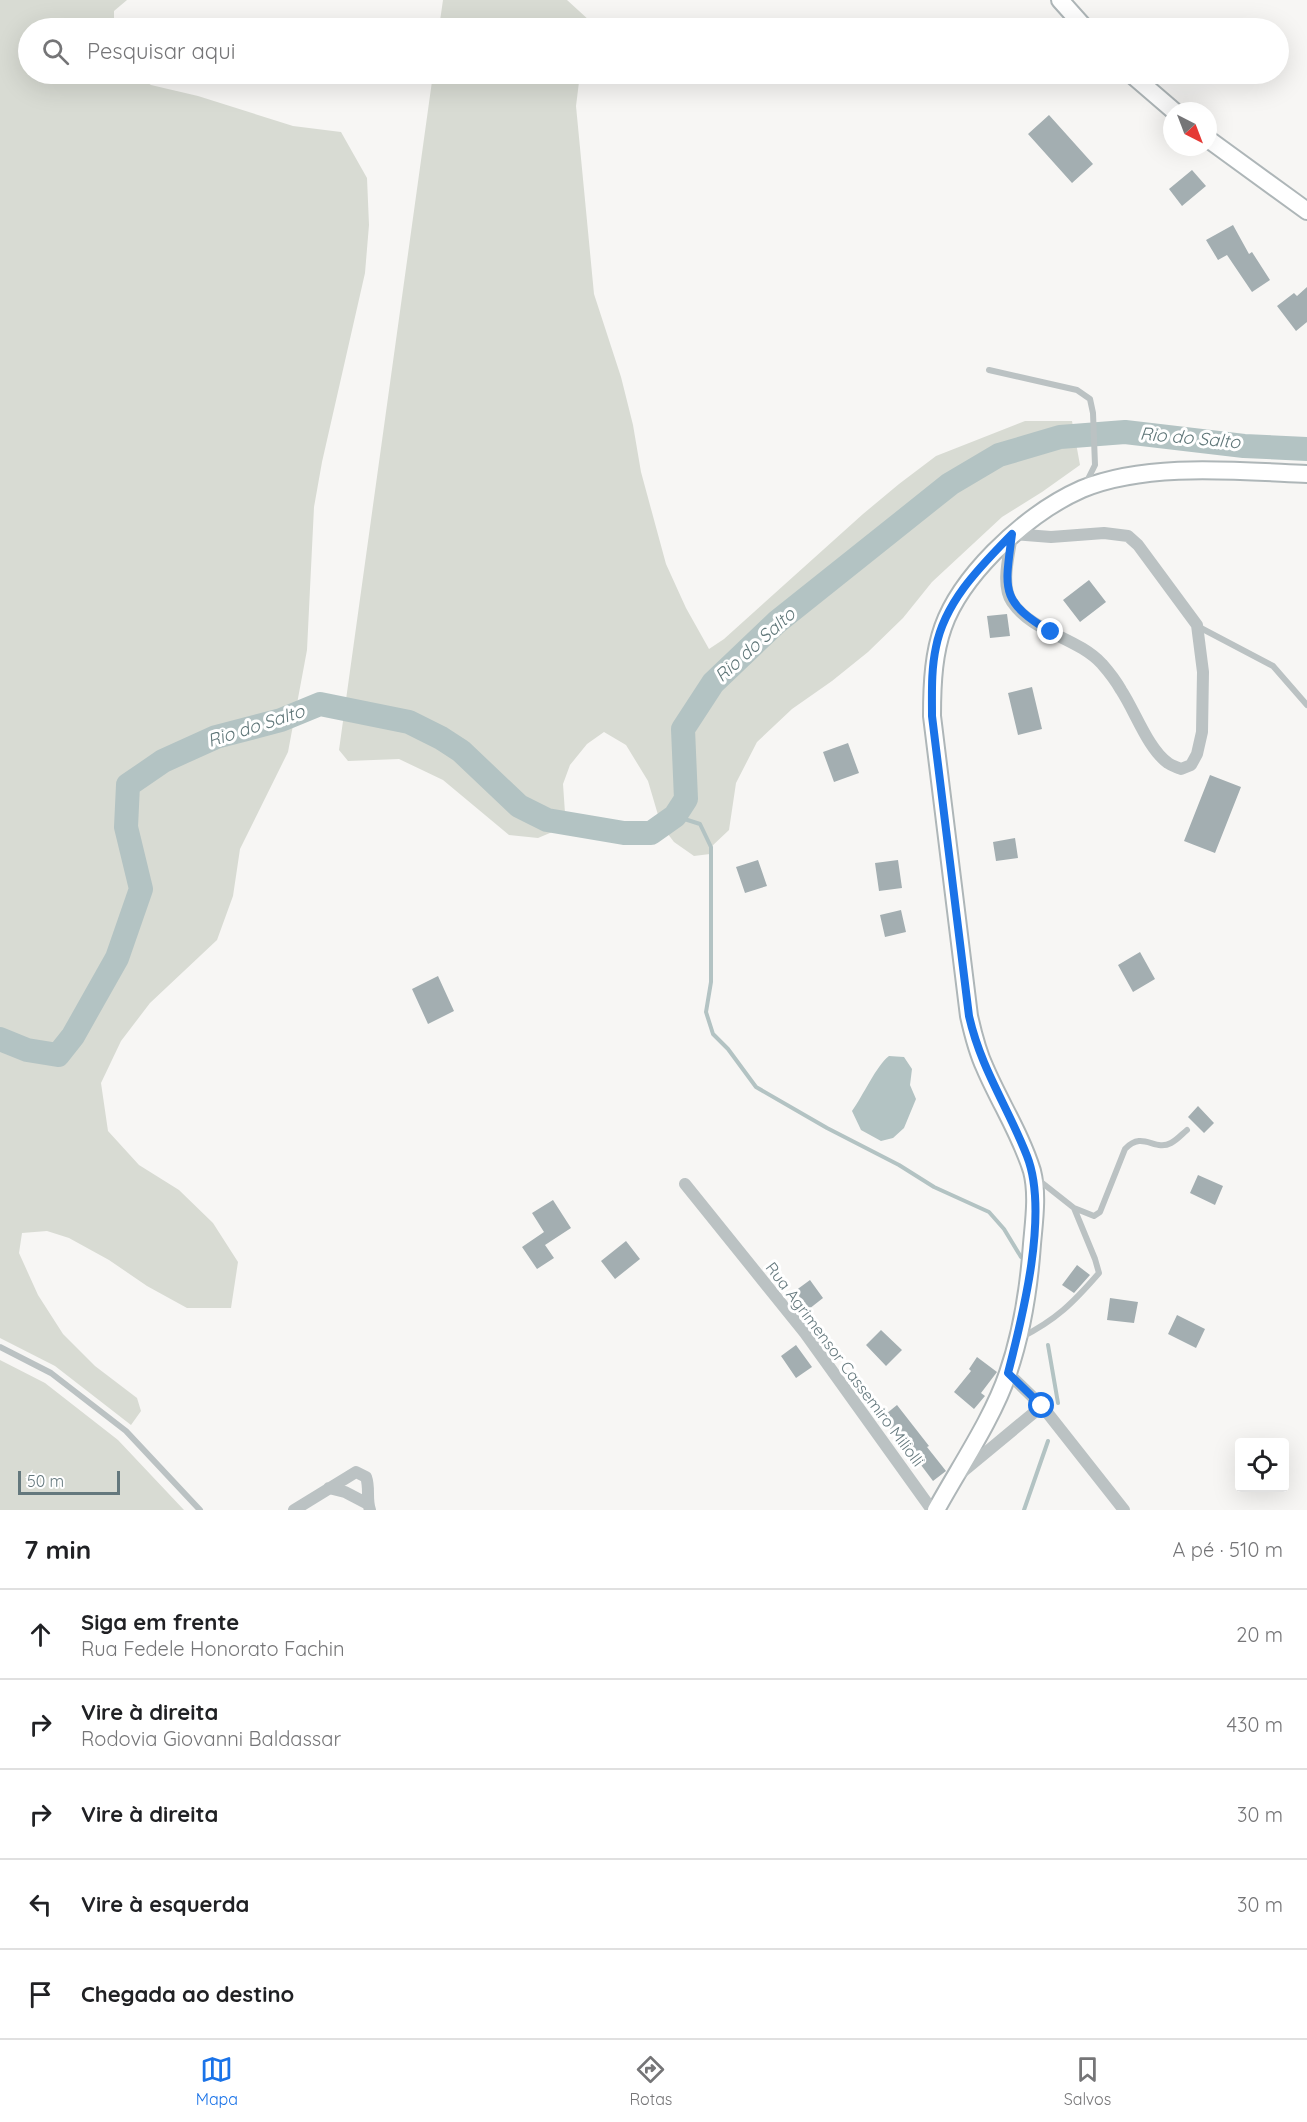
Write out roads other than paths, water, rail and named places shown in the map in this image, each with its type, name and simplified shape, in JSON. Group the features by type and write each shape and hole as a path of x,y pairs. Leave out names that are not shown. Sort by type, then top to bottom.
{"street":[{"path":"1060,0 1075,18"},
{"path":"1143,84 1164,102"},
{"path":"1217,146 1307,212"},
{"path":"934,1510 990,1413 1008,1373 1025,1306 1031,1262 1035,1198 1033,1175 1017,1133 984,1067 969,1016 932,716 932,677 936,645 949,610 967,582 1012,534 1040,512 1083,488 1115,479 1177,471 1220,470 1307,474"},
{"path":"1104,533 1128,537 1138,545 1197,625 1203,672 1202,732 1197,754 1191,765 1181,769 1167,763 1151,743 1121,690 1100,662 1074,644 1030,620 1012,602 1008,594 1006,578 1012,534 1051,537 1104,533"},
{"name":"Rua Agrimensor Cassemiro Miliolli","path":"685,1184 806,1333 934,1510"},
{"path":"1008,1373 1042,1406 1124,1510"},
{"path":"952,1481 1042,1406"},
{"path":"294,1510 357,1472 362,1474 368,1483 369,1507"},
{"path":"329,1488 345,1492 369,1507"}],"lane":[{"path":"989,370 1077,390 1090,399 1093,412 1095,465 1083,488"},
{"path":"1197,625 1273,666 1307,705"},
{"path":"1033,1175 1074,1208 1094,1216 1100,1212 1125,1149 1131,1143 1142,1140 1160,1145 1170,1144 1187,1130"},
{"path":"1017,1339 1057,1318 1099,1273 1074,1208"},
{"path":"0,1347 51,1373 126,1431 200,1510"}],"waterway":[{"name":"Rio do Salto","path":"0,1039 27,1050 58,1055 73,1036 117,958 141,889 126,827 128,785 163,761 216,737 281,720 320,704 409,722 461,751 519,806 547,820 624,833 651,833 675,816 686,799 683,729 713,683 777,622 950,484 999,455 1060,437 1125,432 1244,446 1307,449"},
{"path":"675,816 700,824 711,847 711,982 706,1012 713,1034 728,1049 756,1087 827,1128 899,1165 934,1187 989,1212 1004,1229 1021,1257"},
{"path":"1048,1345 1058,1403"},
{"path":"1024,1510 1048,1441"}]}
